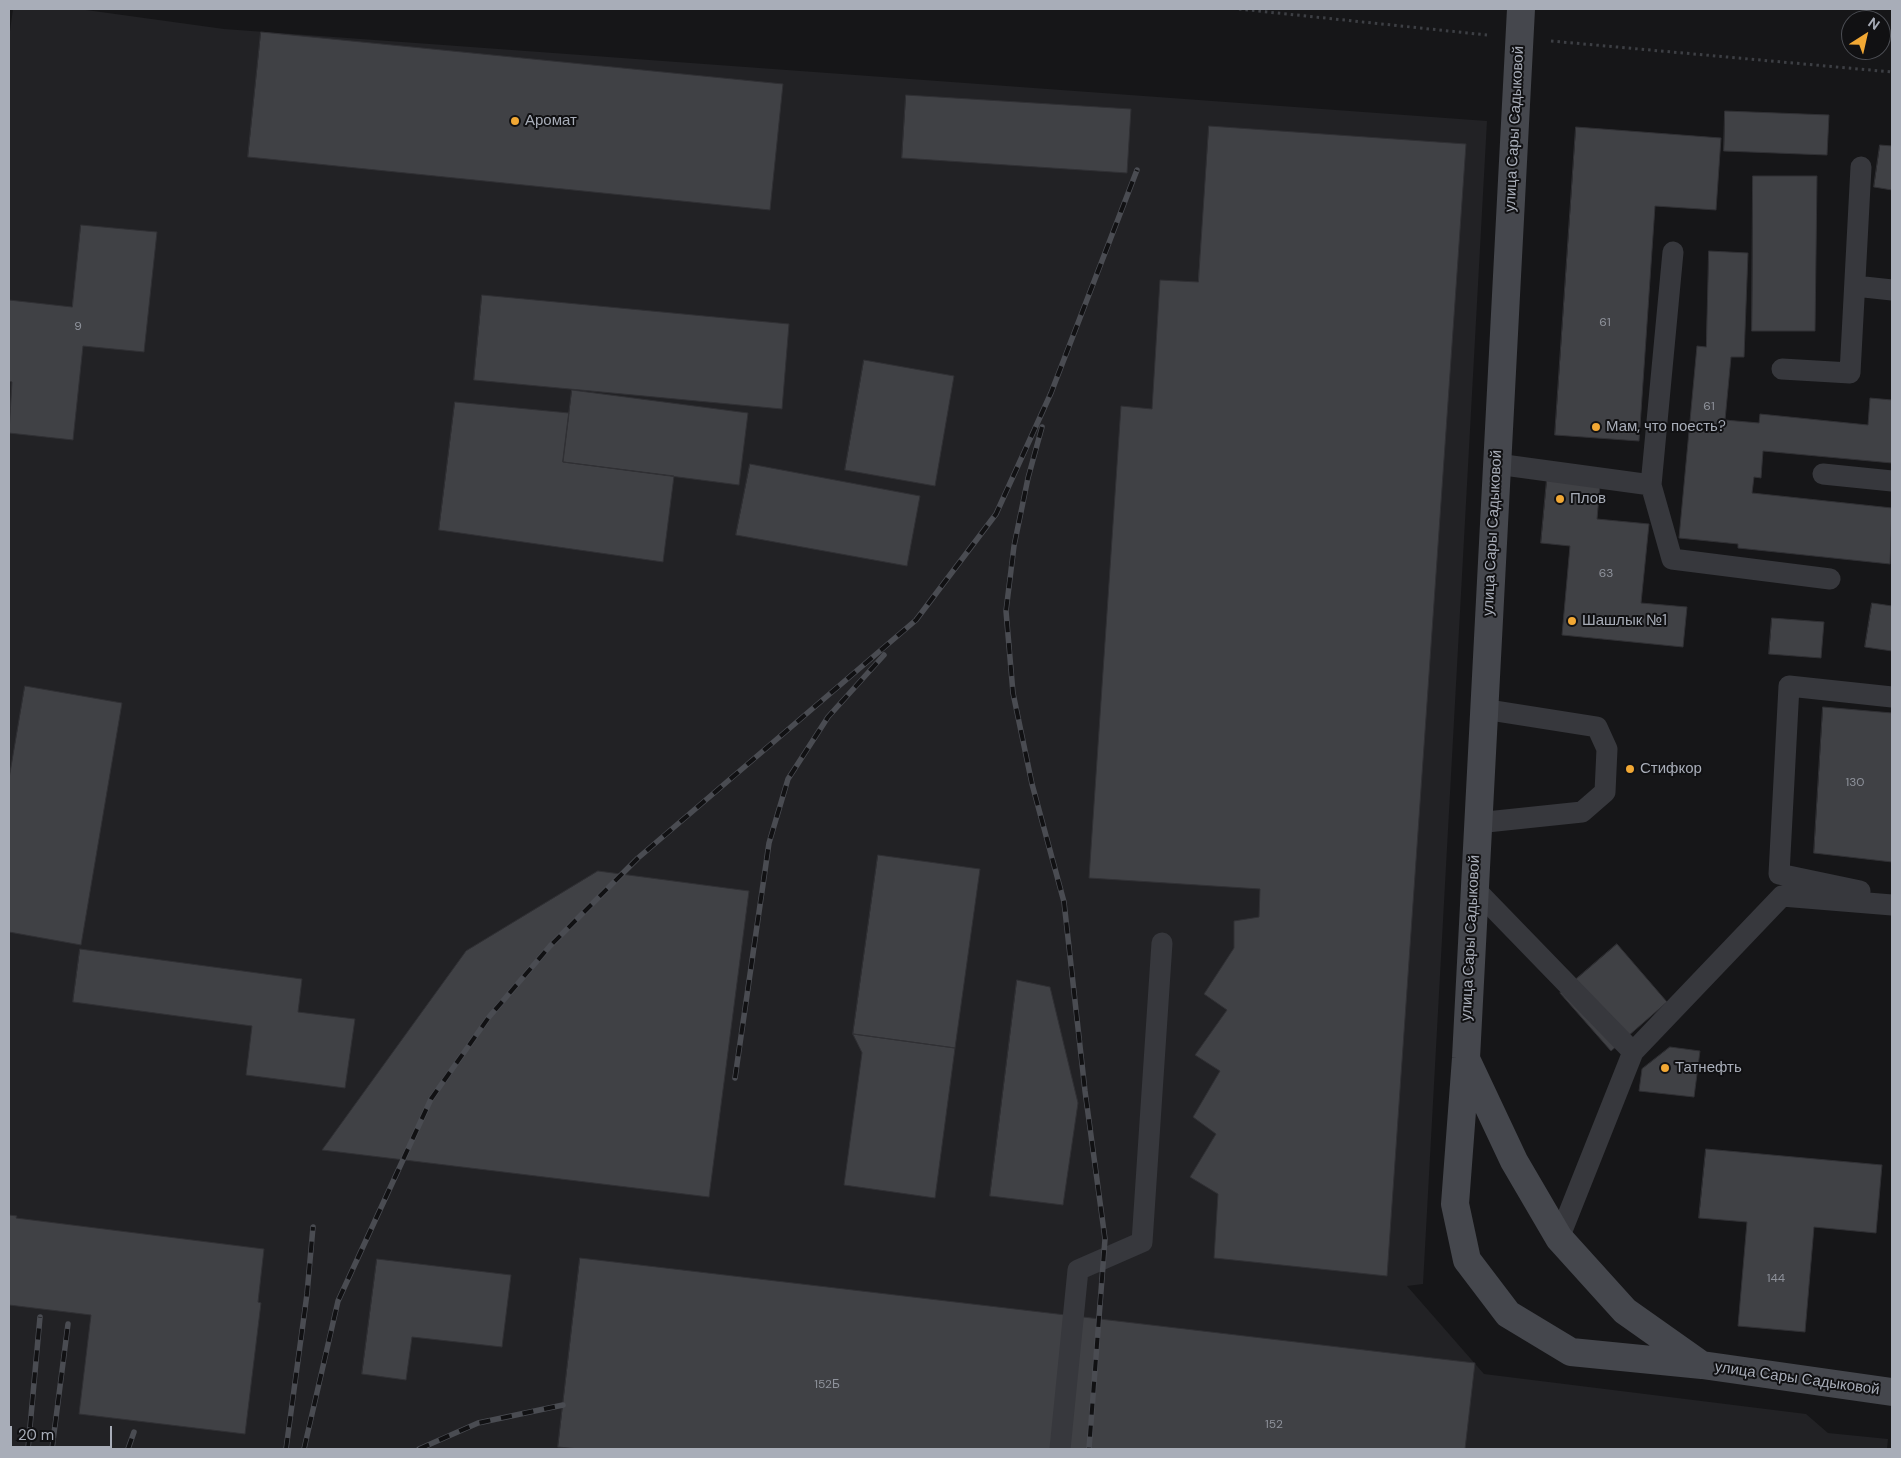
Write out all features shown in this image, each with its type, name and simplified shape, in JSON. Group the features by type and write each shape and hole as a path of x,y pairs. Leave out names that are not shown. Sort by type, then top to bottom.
{"street":[{"name":"улица Сары Садыковой","path":"1522,9 1483,709 1466,1058 1455,1204 1468,1260 1508,1314 1571,1352 1702,1365 1892,1392"},
{"name":"улица Сары Садыковой","path":"1466,1058 1514,1161 1559,1238 1626,1311 1702,1365"}],"lane":[{"path":"1782,368 1850,373 1861,167"},
{"path":"1673,252 1651,485 1672,559 1830,579"},
{"path":"1855,286 1892,290"},
{"path":"1497,464 1651,485"},
{"path":"1823,474 1892,481"},
{"path":"1892,697 1789,686 1779,874 1892,898"},
{"path":"1477,823 1582,812 1605,792 1607,750 1597,727 1483,709"},
{"path":"1474,888 1633,1052"},
{"path":"1559,1238 1633,1052 1782,896 1892,905"},
{"path":"1060,1449 1078,1270 1142,1242 1162,943"}],"path":[{"path":"1239,9 1520,38 1892,72"}],"shaded area":[{"path":"13,9 79,9 224,29 1487,121 1423,1284 1407,1286 1484,1374 1806,1414 1828,1433 1888,1439 1887,1449 9,1449 9,38"}],"building":[{"path":"261,32 783,84 770,210 248,157"},
{"path":"906,95 1131,109 1127,173 902,158"},
{"path":"1725,111 1829,115 1827,155 1724,151"},
{"path":"1209,126 1466,144 1387,1276 1214,1258 1218,1194 1190,1177 1216,1134 1193,1117 1220,1071 1195,1055 1227,1010 1204,994 1234,948 1234,921 1259,917 1260,889 1089,878 1121,406 1152,409 1160,280 1198,282"},
{"path":"1576,127 1721,138 1716,210 1655,206 1639,441 1555,435"},
{"path":"1880,145 1892,146 1892,190 1874,187"},
{"path":"1753,176 1817,176 1815,331 1752,331"},
{"path":"81,225 157,232 144,352 83,346 73,440 9,433 12,382 9,381 9,300 72,307"},
{"path":"1709,251 1748,253 1744,357 1731,357 1725,420 1759,423 1760,414 1868,425 1870,398 1892,400 1892,463 1763,451 1761,478 1754,477 1752,493 1892,508 1890,564 1738,548 1738,544 1679,538 1697,346 1706,347"},
{"path":"482,295 789,324 782,409 474,380"},
{"path":"864,360 954,376 935,486 845,470"},
{"path":"572,390 748,413 739,485 563,462"},
{"path":"455,402 569,413 563,462 674,476 663,562 439,530"},
{"path":"750,464 920,496 907,566 736,535"},
{"path":"1547,479 1600,484 1597,519 1649,524 1641,603 1687,607 1683,647 1562,635 1570,546 1541,543"},
{"path":"1872,603 1892,606 1892,651 1865,647"},
{"path":"1772,618 1824,622 1821,658 1769,654"},
{"path":"25,686 122,703 81,945 9,932 9,779"},
{"path":"1823,707 1892,713 1892,862 1814,853"},
{"path":"878,855 980,869 955,1048 853,1034"},
{"path":"598,871 749,891 709,1197 322,1150 466,951"},
{"path":"1617,944 1667,1002 1611,1051 1560,993"},
{"path":"80,949 302,979 298,1012 355,1019 345,1088 246,1075 252,1026 73,1002"},
{"path":"1017,980 1050,987 1078,1103 1063,1205 990,1196"},
{"path":"853,1034 955,1048 935,1198 844,1185 862,1053"},
{"path":"1670,1047 1700,1051 1694,1097 1639,1091 1642,1069"},
{"path":"1706,1149 1882,1165 1876,1233 1814,1227 1805,1332 1738,1326 1747,1222 1699,1218"},
{"path":"9,1215 17,1216 16,1218 264,1249 258,1302 261,1303 245,1434 79,1414 91,1315 9,1305"},
{"path":"580,1258 1475,1363 1465,1449 579,1449 558,1447"},
{"path":"377,1259 511,1275 502,1347 412,1337 406,1380 362,1374"}],"railway":[{"path":"304,1449 338,1301 431,1099 489,1017 550,946 638,858 916,620 996,514 1051,393 1137,170"},
{"path":"1042,427 1028,478 1014,546 1006,611 1013,693 1032,784 1064,902 1085,1091 1105,1239 1089,1449"},
{"path":"735,1078 769,843 788,779 828,717 884,655"},
{"path":"286,1449 307,1294 313,1227"},
{"path":"28,1449 40,1317"},
{"path":"52,1449 68,1324"},
{"path":"419,1449 478,1423 563,1405"},
{"path":"128,1449 134,1432"}],"place":[{"name":"Аромат","path":"515,121"},
{"name":"Мам, что поесть?","path":"1596,427"},
{"name":"Плов","path":"1560,499"},
{"name":"Шашлык №1","path":"1572,621"},
{"name":"Стифкор","path":"1630,769"},
{"name":"Татнефть","path":"1665,1068"}]}
